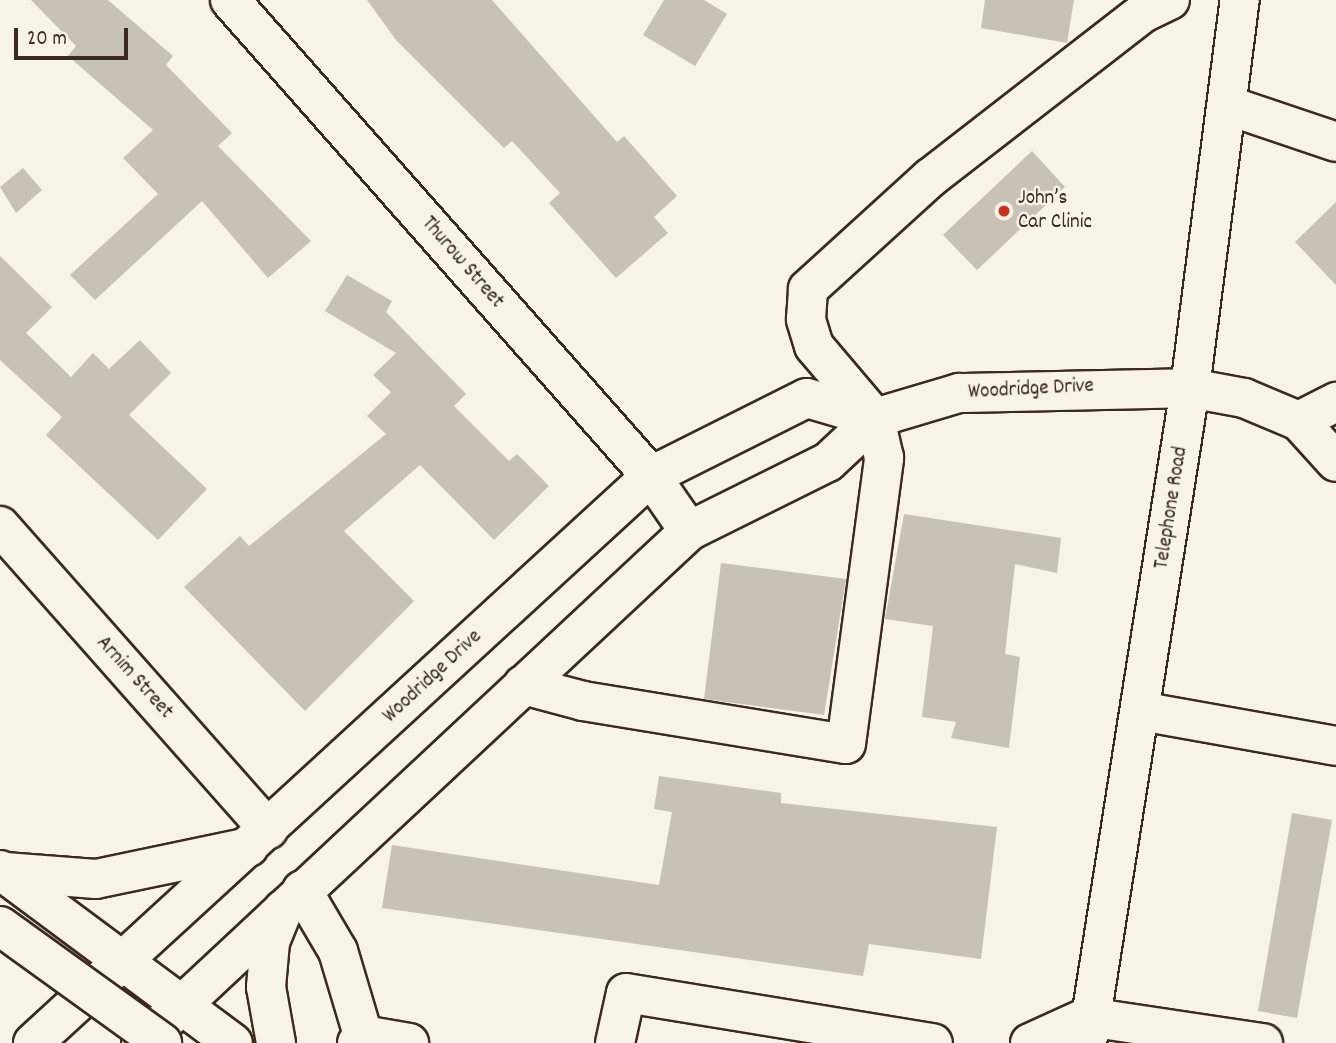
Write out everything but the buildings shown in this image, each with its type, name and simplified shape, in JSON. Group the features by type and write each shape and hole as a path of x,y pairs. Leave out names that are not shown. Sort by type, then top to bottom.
{"main road":[{"name":"Thurow Street","path":"230,0 651,476 689,531"},
{"path":"523,685 583,701 846,744 884,458 875,418 814,346 806,319 808,289 930,178 1143,13 1170,0"},
{"name":"Telephone Road","path":"1093,1030 1190,388 1240,0"},
{"path":"1227,106 1336,142"},
{"name":"Woodridge Drive","path":"141,1043 293,898 689,531 828,462 875,418 959,393 1190,388 1244,398 1299,421"},
{"name":"Woodridge Drive","path":"33,1043 126,961 651,476 807,398 875,418"},
{"path":"1336,402 1299,421 1336,462"},
{"name":"Arnim Street","path":"0,526 258,838"},
{"path":"1140,711 1336,746"},
{"path":"1,879 96,879 258,838"},
{"path":"1,879 126,961 233,1043"},
{"path":"276,1043 266,987 270,942 293,898 338,951 360,1039 409,1043"},
{"path":"0,926 162,1043"},
{"path":"615,1043 625,993 933,1043"},
{"path":"1030,1043 1093,1030 1263,1043"}],"place":[{"name":"John’s Car Clinic","path":"1004,211"}]}
